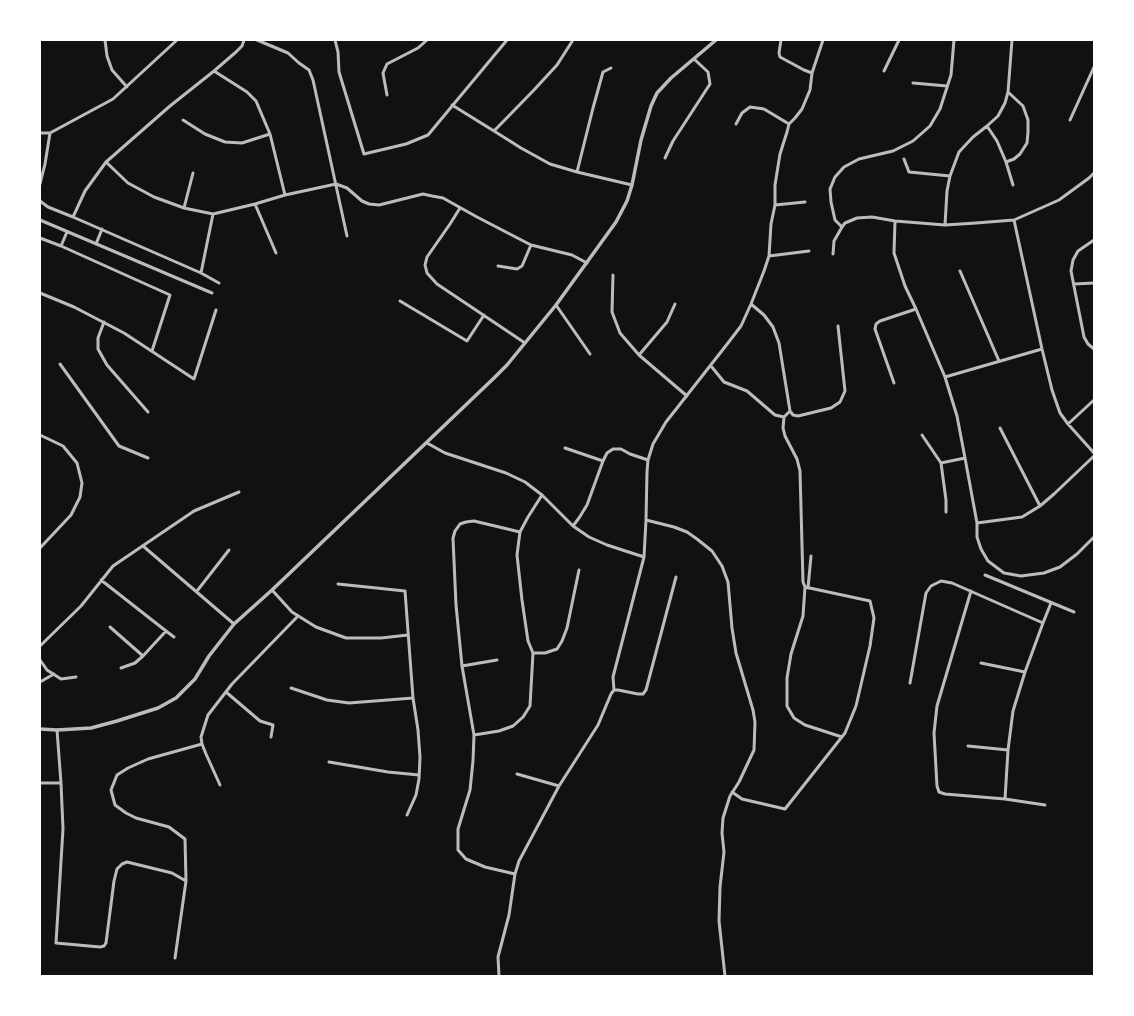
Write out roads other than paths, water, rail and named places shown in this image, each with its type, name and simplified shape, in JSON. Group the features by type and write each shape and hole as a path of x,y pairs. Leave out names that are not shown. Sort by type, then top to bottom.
{"street":[{"path":"105,40 107,56 112,70 127,87"},
{"path":"40,133 50,133 114,99 177,40"},
{"path":"73,217 85,191 106,162 170,106 214,71 242,46 244,40"},
{"path":"258,40 288,53 309,70 313,80 347,236"},
{"path":"335,40 338,52 339,72 364,154 406,144 428,136 507,40"},
{"path":"387,95 383,73 387,64 418,48 427,40"},
{"path":"494,130 557,65 573,40"},
{"path":"40,729 57,730 91,728 158,708 176,698 195,679 234,624 427,443 507,365 556,304 616,222 632,185 640,140 651,106 657,93 671,78 716,40"},
{"path":"781,40 779,53 780,57 812,73"},
{"path":"499,976 498,957 509,914 515,874 523,855 559,786 598,725 614,690 614,677 644,557 647,472 648,460 653,444 666,422 741,326 751,304 769,256 771,224 775,206 775,185 780,154 789,124 802,109 810,90 812,73 823,40"},
{"path":"884,71 899,40"},
{"path":"842,227 835,220 831,202 830,189 835,177 844,167 859,158 893,151 913,141 930,126 940,108 951,75 954,40"},
{"path":"945,225 947,191 950,176 959,152 973,137 998,116 1005,103 1008,92 1012,40"},
{"path":"665,158 673,141 710,84 708,72 694,59"},
{"path":"1070,120 1092,75 1094,67"},
{"path":"577,172 603,72 611,68"},
{"path":"214,71 247,92 256,101 270,134 285,195"},
{"path":"913,83 947,86"},
{"path":"1006,162 1014,159 1020,154 1027,143 1028,132 1028,120 1023,106 1008,92"},
{"path":"452,105 521,148 550,164 632,185"},
{"path":"736,124 742,113 750,107 764,109 789,124"},
{"path":"183,120 205,134 226,142 242,143 270,134"},
{"path":"987,126 997,141 1006,162 1013,185"},
{"path":"40,184 50,133"},
{"path":"904,159 909,172 950,176"},
{"path":"106,162 128,183 154,197 184,208 213,214 285,195 336,184 347,188 362,201 369,204 379,205 422,194 443,198 531,245 572,255 587,262"},
{"path":"184,208 193,173"},
{"path":"832,254 834,241 842,227 845,223 857,218 872,217 895,222 945,225 976,224 1014,220 1059,200 1094,173"},
{"path":"40,201 48,208 102,229 201,273 219,283"},
{"path":"775,206 805,202"},
{"path":"255,204 276,253"},
{"path":"460,208 427,257 425,265 427,273 438,284 525,343"},
{"path":"201,273 213,214"},
{"path":"40,220 212,293"},
{"path":"977,523 1022,517 1040,506 1054,494 1094,454 1060,414 1052,390 1042,349 1014,220"},
{"path":"895,222 894,253 905,286 945,377 957,416 977,523 977,537 981,549 988,561 1004,573 1021,576 1044,573 1060,567 1077,554 1094,537"},
{"path":"96,244 102,229"},
{"path":"61,246 67,232"},
{"path":"40,238 170,295 152,351"},
{"path":"1094,240 1078,251 1073,260 1071,271 1084,337 1088,344 1094,349"},
{"path":"498,266 517,269 522,266 531,245"},
{"path":"769,256 809,251"},
{"path":"960,271 999,361"},
{"path":"613,275 612,312 620,333 639,355 687,396"},
{"path":"1074,284 1094,283"},
{"path":"40,293 74,307 124,333 194,379 216,310"},
{"path":"400,300 467,341 484,315"},
{"path":"556,304 590,354"},
{"path":"639,355 668,322 675,304"},
{"path":"751,304 764,315 773,327 777,338 790,411 798,416 831,408 840,402 845,391 838,326"},
{"path":"894,383 875,329 876,324 880,321 916,309"},
{"path":"104,322 98,338 98,350 107,365 148,412"},
{"path":"945,377 1042,349"},
{"path":"60,364 119,446 148,458"},
{"path":"711,366 724,382 747,392 775,415 784,417"},
{"path":"1068,424 1094,400"},
{"path":"732,792 742,799 785,809 845,733 856,706 870,646 874,618 870,601 806,587 803,582 800,470 798,459 782,428 784,417 790,411"},
{"path":"1000,428 1040,506"},
{"path":"40,435 62,446 77,463 82,483 80,498 71,515 40,548"},
{"path":"922,435 941,463 946,500 946,512"},
{"path":"427,443 445,453 506,473 525,482 542,495 573,526 589,537 607,545 644,557"},
{"path":"564,448 603,461"},
{"path":"573,526 587,504 607,453 613,449 621,449 630,454 648,460"},
{"path":"941,463 965,458"},
{"path":"40,646 82,606 113,566 194,511 239,492"},
{"path":"474,735 499,731 513,726 523,717 530,706 533,654 528,641 517,555 520,532 542,495"},
{"path":"646,520 674,527 698,539 712,552 722,566 728,582 736,653 753,710 755,722 754,750 732,792 724,812 722,833 724,852 720,887 719,921 725,976"},
{"path":"515,874 485,867 466,859 458,850 458,829 470,790 474,735 462,666 456,605 453,538 455,531 460,524 474,521 520,532"},
{"path":"143,546 234,624"},
{"path":"197,591 229,550"},
{"path":"811,556 803,616 791,654 787,678 787,706 794,718 805,725 842,737"},
{"path":"533,654 545,653 557,649 562,641 579,570"},
{"path":"999,582 1004,573"},
{"path":"985,576 1074,612"},
{"path":"614,690 638,694 643,694 646,690 676,577"},
{"path":"101,580 174,637"},
{"path":"910,683 926,593 931,586 941,581 952,583 1043,623"},
{"path":"338,584 405,591 413,698 420,757 420,775 416,795 407,815"},
{"path":"272,590 292,612 298,616 316,627 346,638 381,638 408,635"},
{"path":"970,591 937,706 934,733 936,786 939,792 945,794 1005,799 1045,805"},
{"path":"1005,799 1008,750 1013,711 1025,672 1051,603"},
{"path":"220,786 202,744 201,737 208,715 232,684 298,616"},
{"path":"110,627 143,656"},
{"path":"121,668 135,663 166,631"},
{"path":"40,660 47,670 61,679 76,677"},
{"path":"462,666 497,660"},
{"path":"981,663 1025,672"},
{"path":"40,682 54,674"},
{"path":"291,688 327,700 349,703 413,698"},
{"path":"226,692 260,721 273,725 271,737"},
{"path":"57,730 63,829 56,943 100,947 105,944 114,881 117,869 122,864 128,862 172,873 186,881"},
{"path":"175,958 186,881 185,839 169,827 136,818 126,813 115,805 110,790 117,775 148,758 202,744"},
{"path":"968,746 1008,750"},
{"path":"329,762 388,772 420,775"},
{"path":"517,774 559,786"},
{"path":"40,782 61,783"}]}
